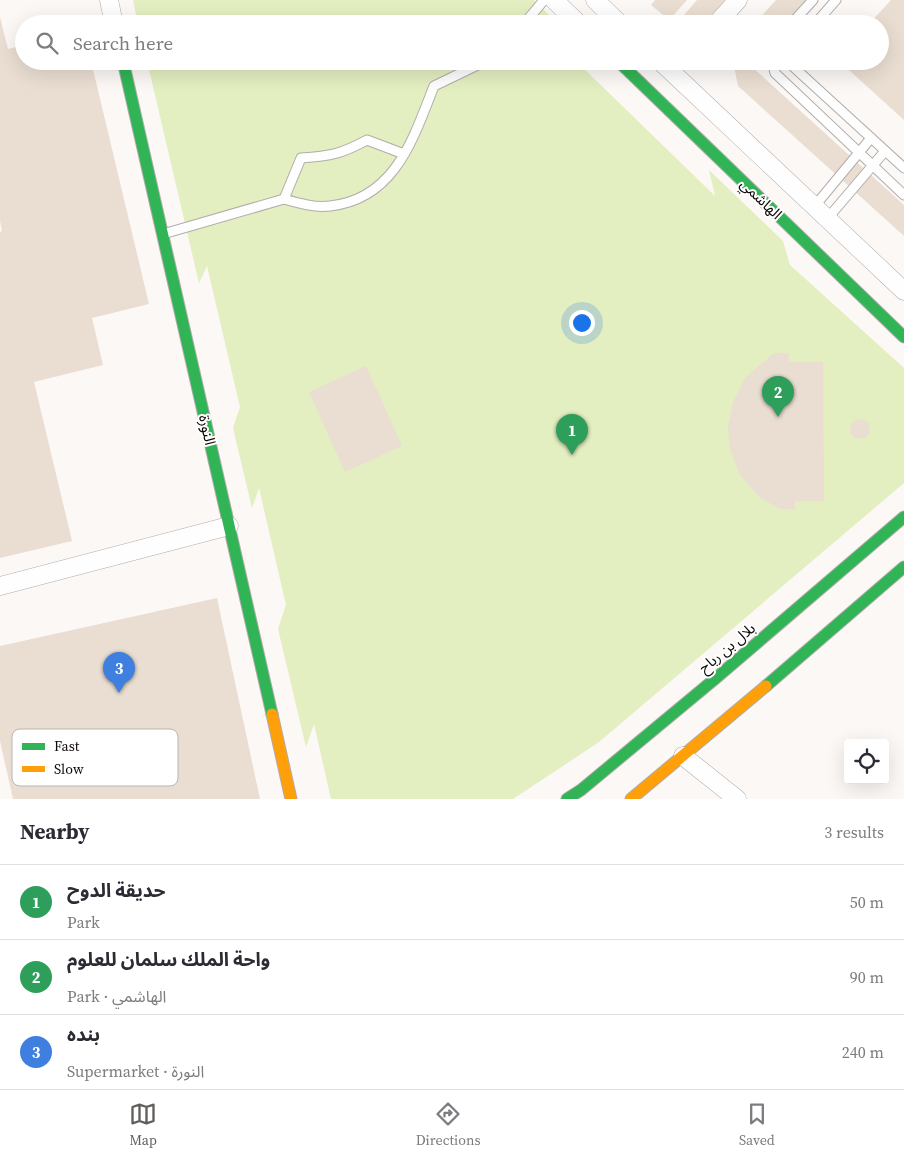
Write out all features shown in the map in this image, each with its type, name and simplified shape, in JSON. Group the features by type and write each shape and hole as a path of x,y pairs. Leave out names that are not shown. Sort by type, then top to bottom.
{"street":[{"path":"109,0 112,15"},
{"path":"554,0 570,15"},
{"path":"594,0 610,15"},
{"path":"724,15 738,0"},
{"name":"النورة","path":"125,70 292,799"},
{"name":"الهاشمي","path":"627,70 904,337"},
{"name":"الهاشمي","path":"675,70 821,213 904,291"},
{"name":"بلال بن رباح","path":"567,799 581,790 716,678 904,516"},
{"path":"0,586 229,526"},
{"path":"631,799 904,566"},
{"path":"682,756 737,799"}],"lane":[{"path":"532,15 544,0"},
{"path":"799,15 812,0"},
{"path":"823,15 836,0"},
{"path":"162,234 284,199 329,207 358,199 383,184 404,154 417,130 434,86 467,70"},
{"path":"774,70 775,73 904,195"},
{"path":"797,70 904,168"},
{"path":"821,213 872,138"},
{"path":"284,199 301,158 326,157 346,152 367,140 404,154"},
{"path":"821,213 873,165 885,151"}],"green space":[{"path":"133,0 534,0 549,15 136,15"},
{"path":"149,70 585,70 715,196 709,170 783,241 790,265 904,368 904,483 599,742 513,799 331,799 314,724 306,747 278,629 286,605 259,488 252,508 233,428 240,407 207,266 199,283"}],"building":[{"path":"655,0 687,0 674,15 663,15 651,5"},
{"path":"697,0 727,1 715,15 684,15"},
{"path":"776,0 809,0 796,15 762,15"},
{"path":"891,0 904,0 904,120 849,70 889,70 889,15 877,15"},
{"path":"0,17 8,49 15,47 15,70 93,70 149,304 92,318 103,365 34,382 72,541 0,558 0,232 2,231 0,221"},
{"path":"735,70 756,70 904,205 904,236 738,86"},
{"path":"774,353 789,353 789,362 823,362 824,501 795,501 795,509 780,509 759,497 740,475 730,449 728,426 733,402 745,378"},
{"path":"366,366 402,446 345,472 309,392"},
{"path":"856,419 864,419 870,425 870,433 864,439 856,439 850,433 850,425"},
{"path":"217,598 260,799 13,799 0,741 0,646"}],"traffic: fast":[{"path":"125,70 272,714"},
{"path":"627,70 904,337"},
{"path":"567,799 581,790 716,678 904,517"},
{"path":"766,686 904,567"}],"traffic: slow":[{"path":"631,799 766,686"},
{"path":"272,714 291,799"}],"place":[{"name":"واحة الملك سلمان للعلوم","path":"778,417"},
{"name":"حديقة الدوح","path":"572,455"},
{"name":"بنده","path":"119,693"}]}
